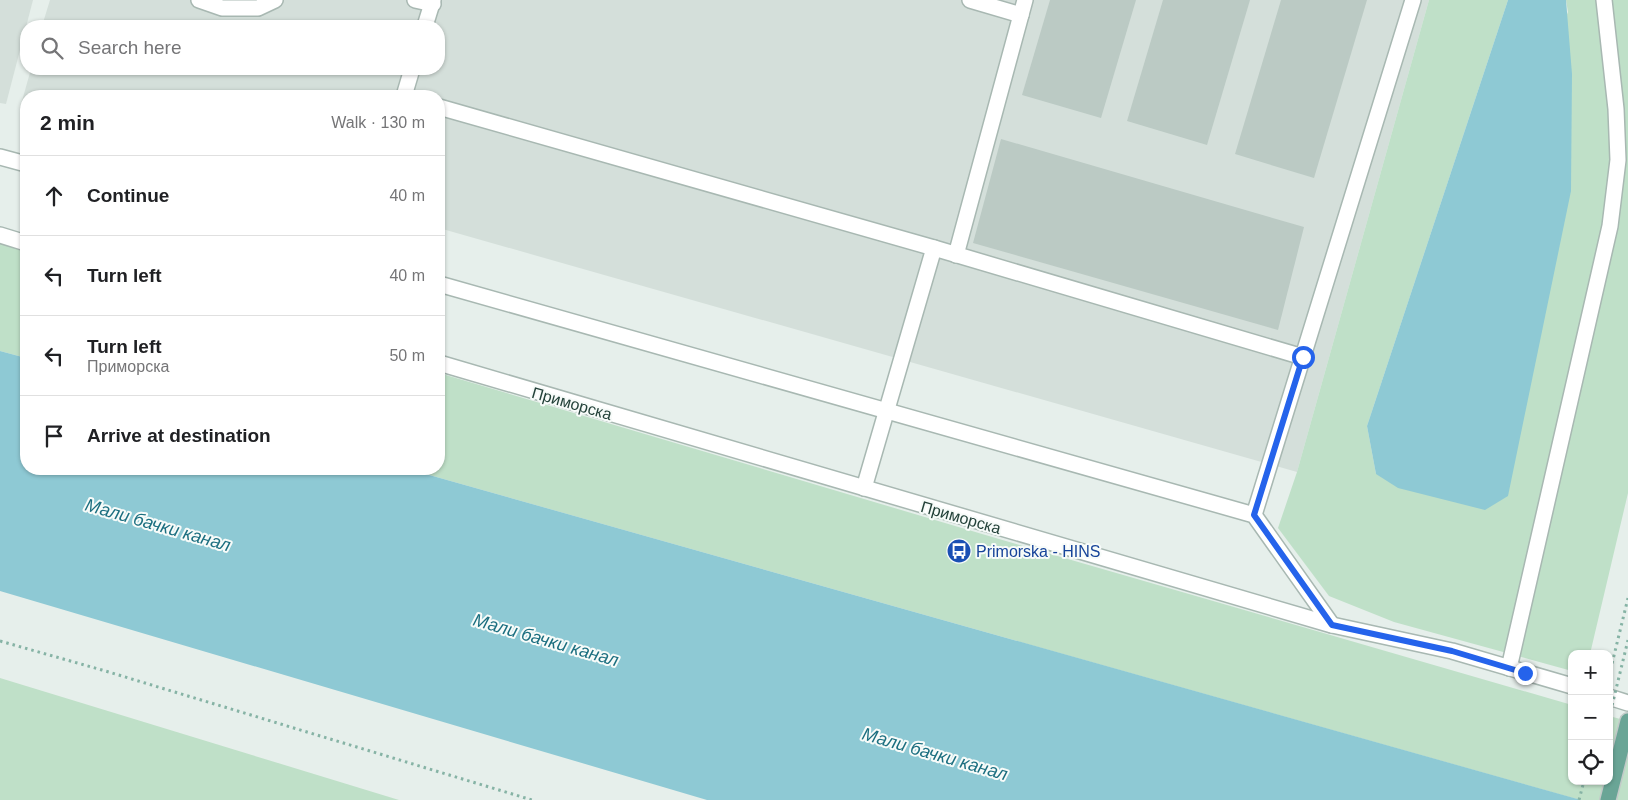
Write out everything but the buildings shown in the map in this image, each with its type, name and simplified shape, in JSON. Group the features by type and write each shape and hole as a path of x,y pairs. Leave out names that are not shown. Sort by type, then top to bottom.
{"main road":[{"path":"1608,800 1628,721"}],"street":[{"path":"199,0 222,8 258,8 275,0"},
{"path":"415,0 433,2 428,20"},
{"path":"970,0 1021,15"},
{"path":"956,255 1025,0"},
{"path":"1254,515 1413,0"},
{"path":"1509,668 1610,226 1618,160 1616,109 1604,0"},
{"path":"406,90 410,75"},
{"path":"445,109 934,248 1303,357"},
{"path":"0,157 20,162"},
{"path":"0,235 20,240"},
{"path":"864,488 934,248"},
{"path":"445,286 1254,515 1332,625"},
{"name":"Приморска","path":"445,365 1332,625 1452,651 1568,685"},
{"path":"1613,698 1628,703"}],"path":[{"path":"1613,660 1628,598"},
{"path":"1613,702 1628,640"},
{"path":"0,641 532,800"},
{"path":"1579,800 1583,785"}],"shaded area":[{"path":"0,0 33,0 28,20 20,20 20,50 6,104 0,103"},
{"path":"50,0 1429,0 1297,472 445,230 445,90 25,90 29,75 445,75 445,20 44,20"}],"green space":[{"path":"1429,0 1508,0 1367,426 1376,474 1568,12 1566,0 1628,0 1628,493 1591,650 1568,650 1568,670 1394,622 1329,596 1278,528 1297,472"},
{"path":"0,243 20,249 20,356 0,351"},
{"path":"445,375 999,539 1568,704 1568,785 1613,785 1613,717 1628,721 1628,800 1580,800 429,475 445,475"},
{"path":"0,678 399,800 0,800"}],"water":[{"path":"1508,0 1566,0 1572,74 1571,191 1508,496 1485,510 1398,488 1376,474 1367,426"},
{"name":"Мали бачки канал","path":"0,351 20,356 20,475 429,475 1581,800 707,800 0,591"}],"place":[{"name":"Primorska - HINS","path":"959,551"}],"route":[{"path":"1303,357 1254,515 1332,625 1452,651 1525,673"}]}
